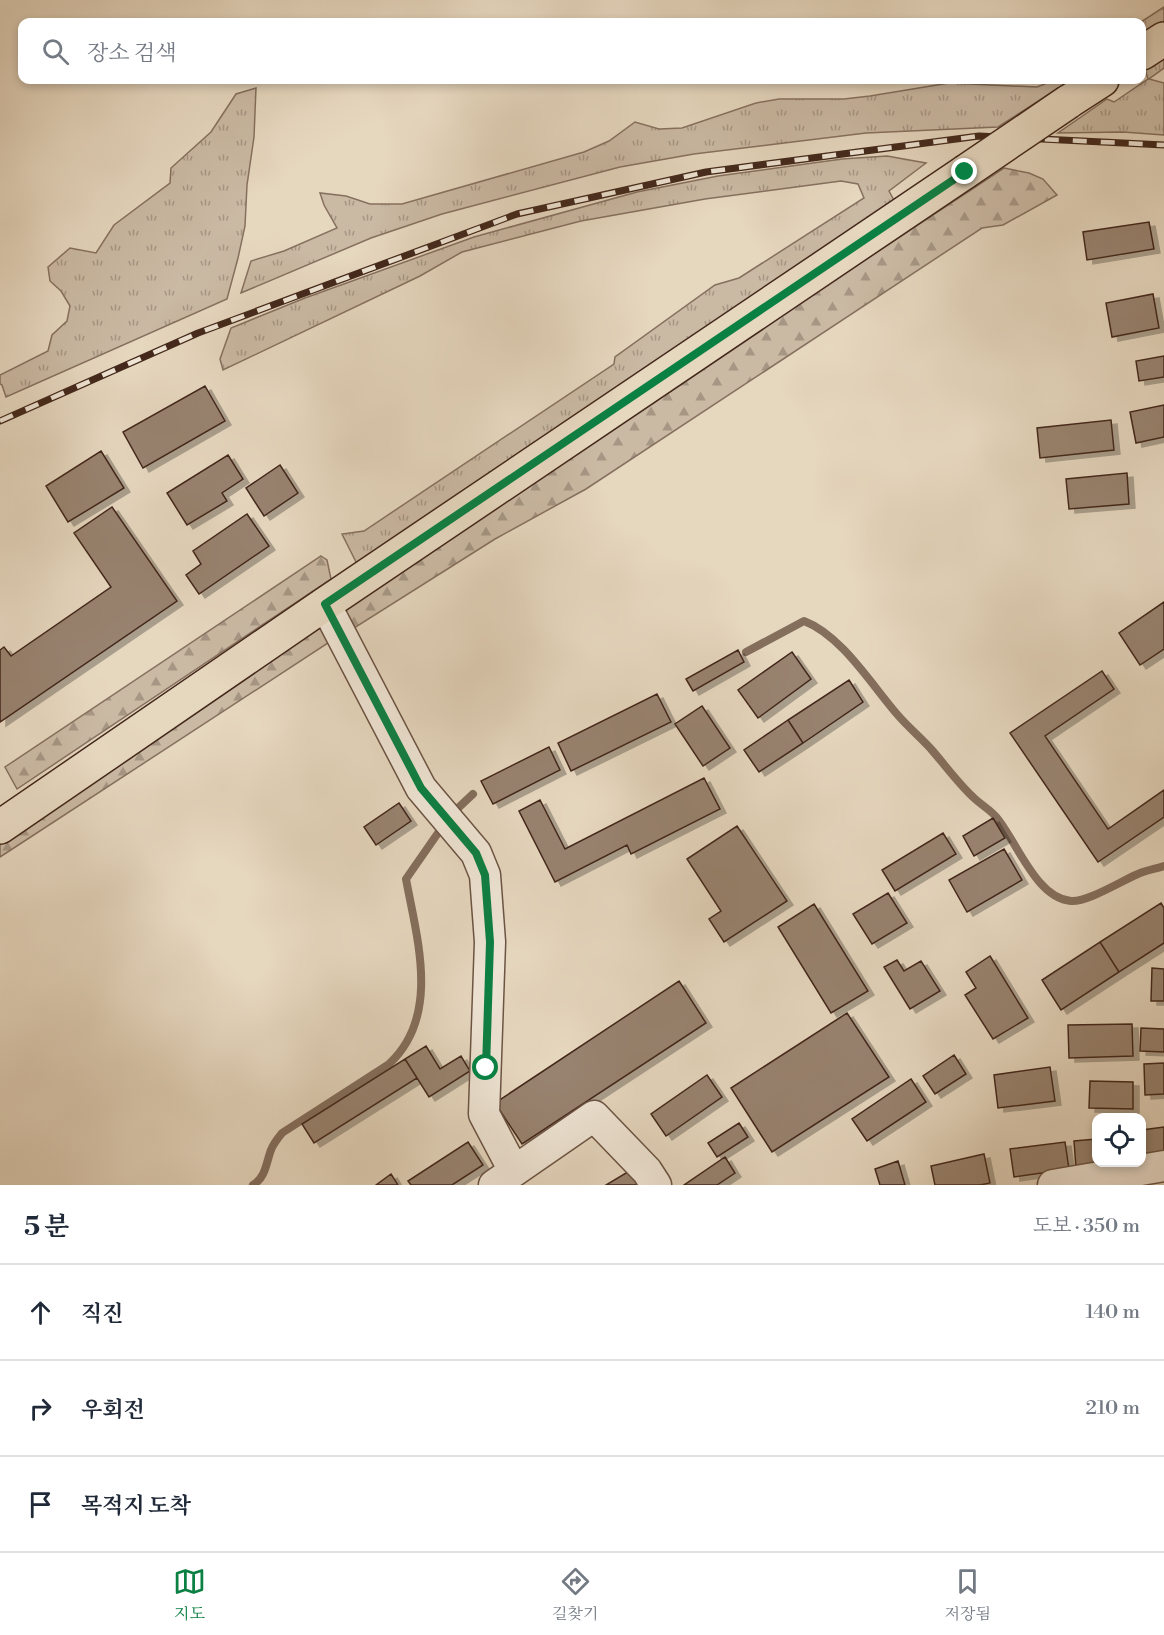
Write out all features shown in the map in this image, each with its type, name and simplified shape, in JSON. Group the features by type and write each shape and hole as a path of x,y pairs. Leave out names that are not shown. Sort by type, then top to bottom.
{"main road":[{"path":"1146,50 1164,39"},
{"path":"0,827 325,604 1095,84"}],"street":[{"path":"325,604 421,788 476,853 485,875 490,942 484,1114 504,1178 594,1116 647,1171 656,1185"},
{"path":"1053,1185 1164,1166"}],"green space":[{"path":"1164,7 1164,25 1146,37 1146,19"},
{"path":"1164,56 1164,68 1149,79 1164,83 1164,135 1123,132 1058,133 1107,99 1114,102 1141,84 1146,84 1148,79 1146,68"},
{"path":"943,84 1037,87 1045,84 1065,84 998,127 866,133 694,154 620,167 442,214 371,238 241,293 251,261 284,251 337,228 320,193 346,196 370,204 402,204 584,152 609,141 635,122 659,129 682,128 756,103 779,99 844,99"},
{"path":"256,88 254,137 247,185 245,226 227,299 6,397 0,384 0,375 48,351 52,335 67,321 70,306 61,291 50,281 48,267 70,248 96,253 114,225 170,183 171,168 211,132 236,94"},
{"path":"887,156 926,163 889,191 895,202 357,564 342,534 364,531 614,364 615,357 715,285 739,278 864,198 858,184 841,181 705,199 581,221 462,252 420,276 223,370 220,359 231,328 305,298 474,237 637,192 718,176 842,159"},
{"path":"1004,168 1029,173 1043,179 1057,195 1003,225 982,228 586,489 495,539 351,630 338,608"},
{"path":"321,556 327,560 331,579 17,789 5,767"},
{"path":"318,623 328,643 0,857 0,836"}],"building":[{"path":"1149,222 1154,249 1087,260 1083,232"},
{"path":"1153,294 1159,328 1112,337 1106,303"},
{"path":"1164,356 1164,377 1139,381 1136,361"},
{"path":"205,386 225,421 143,468 123,432"},
{"path":"1164,405 1164,437 1136,443 1130,412"},
{"path":"1111,420 1114,450 1040,458 1037,428"},
{"path":"101,451 124,488 68,522 46,486"},
{"path":"228,455 243,479 222,493 227,501 187,525 167,493"},
{"path":"280,465 298,493 264,516 246,488"},
{"path":"1127,473 1129,504 1069,509 1066,479"},
{"path":"112,507 177,601 0,722 0,650 4,647 11,656 111,587 74,533"},
{"path":"247,514 269,546 199,594 186,575 201,564 193,551"},
{"path":"1164,602 1164,649 1140,665 1119,633"},
{"path":"738,650 744,662 693,691 686,679"},
{"path":"792,652 811,679 758,718 738,690"},
{"path":"1102,671 1114,689 1045,736 1108,829 1164,790 1164,817 1098,862 1010,733"},
{"path":"849,680 863,702 803,743 788,720"},
{"path":"657,694 671,722 571,771 558,743"},
{"path":"702,706 730,748 703,766 675,724"},
{"path":"788,720 803,743 759,772 744,750"},
{"path":"549,747 560,770 493,804 481,781"},
{"path":"704,778 720,809 631,854 627,845 555,882 519,811 540,800 565,849"},
{"path":"399,803 411,821 376,845 364,827"},
{"path":"993,818 1005,838 974,856 963,836"},
{"path":"737,826 787,901 724,942 709,919 721,911 687,859"},
{"path":"943,833 956,854 895,891 882,870"},
{"path":"1004,849 1022,880 967,912 949,880"},
{"path":"888,893 907,923 872,944 853,914"},
{"path":"1161,903 1164,908 1164,943 1119,972 1100,942"},
{"path":"814,904 868,991 831,1013 778,927"},
{"path":"1100,942 1119,972 1061,1010 1042,980"},
{"path":"990,956 1028,1018 993,1039 965,995 976,988 966,972"},
{"path":"897,960 904,971 921,961 940,991 910,1009 884,967"},
{"path":"1152,968 1164,969 1164,1001 1151,1001"},
{"path":"679,981 706,1023 522,1144 495,1103"},
{"path":"847,1013 889,1077 772,1152 731,1088"},
{"path":"1132,1024 1133,1056 1069,1058 1068,1025"},
{"path":"1141,1028 1164,1029 1164,1052 1140,1051"},
{"path":"426,1046 440,1069 461,1056 470,1071 429,1097 405,1059"},
{"path":"954,1055 966,1074 935,1094 923,1076"},
{"path":"405,1059 417,1078 314,1143 302,1124"},
{"path":"1164,1063 1164,1094 1145,1095 1144,1064"},
{"path":"1050,1067 1055,1101 998,1108 994,1075"},
{"path":"707,1075 722,1097 666,1136 651,1114"},
{"path":"911,1079 926,1102 867,1141 852,1119"},
{"path":"1090,1081 1133,1082 1133,1109 1089,1108"},
{"path":"739,1123 748,1137 717,1157 708,1143"},
{"path":"1164,1127 1164,1154 1146,1156 1146,1129"},
{"path":"1092,1139 1092,1163 1076,1168 1074,1141"},
{"path":"468,1142 483,1165 452,1185 411,1185 408,1181"},
{"path":"1065,1142 1069,1169 1014,1177 1010,1149"},
{"path":"984,1154 990,1183 935,1185 931,1166"},
{"path":"725,1157 735,1173 717,1185 684,1185"},
{"path":"898,1161 905,1185 880,1185 875,1169"},
{"path":"636,1167 647,1185 606,1185"},
{"path":"391,1174 398,1185 376,1185"}],"waterway":[{"path":"746,652 804,621 830,637 854,661 896,713 931,749 962,786 995,815 1037,880 1059,898 1071,901 1086,898 1141,873 1164,866"},
{"path":"457,809 473,794"},
{"path":"253,1185 263,1174 272,1148 282,1133 389,1064 405,1045 415,1023 420,1000 421,976 419,951 406,879 438,833"}],"railway":[{"path":"0,421 198,333 517,214 706,172 979,136 1164,145"}],"route":[{"path":"486,1068 490,942 485,875 476,853 421,788 325,604 965,172"}]}
